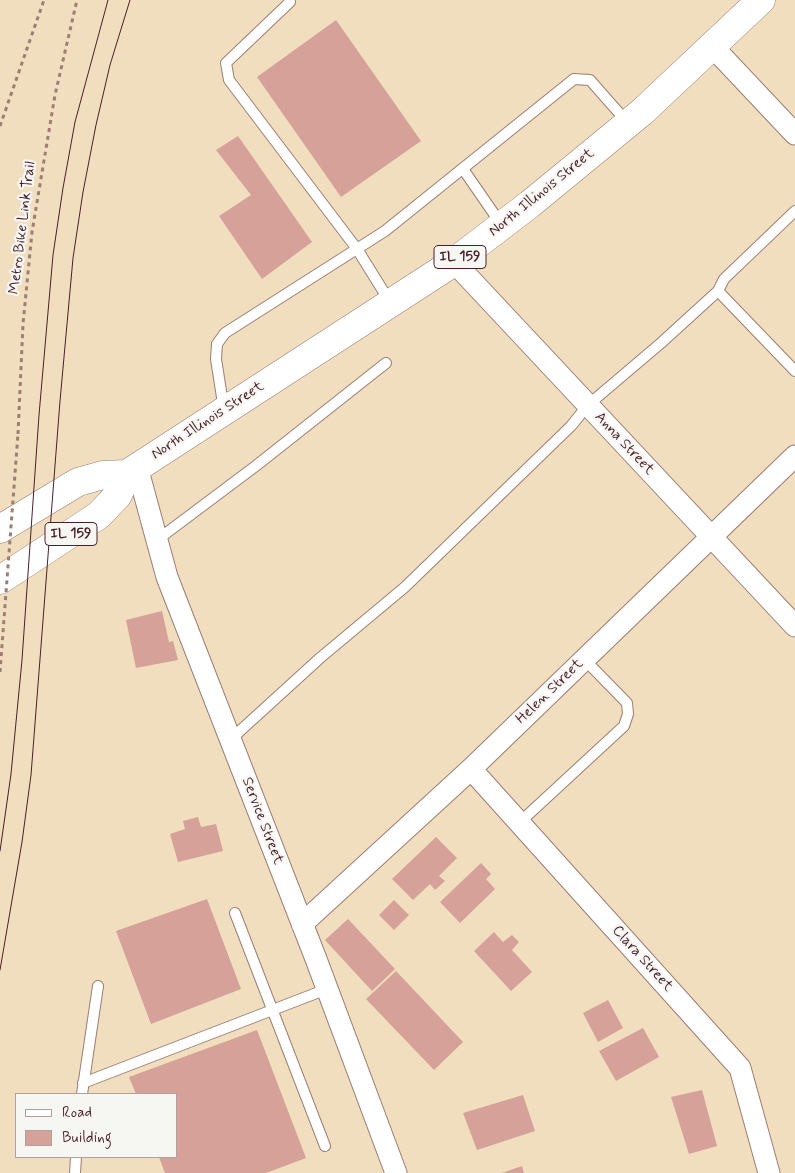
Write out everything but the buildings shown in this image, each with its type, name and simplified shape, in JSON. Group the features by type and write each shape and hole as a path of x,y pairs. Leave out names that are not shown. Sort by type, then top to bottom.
{"main road":[{"name":"North Illinois Street","path":"0,529 78,482 132,470 454,262 628,123 761,0"},
{"name":"IL 159","path":"0,580 99,515 118,495 132,470"}],"street":[{"path":"712,46 795,134"},
{"name":"Anna Street","path":"454,262 795,626"},
{"name":"Helen Street","path":"302,924 470,769 795,456"},
{"name":"Service Street","path":"132,470 157,540 167,577 327,989 396,1173"},
{"name":"Clara Street","path":"470,769 740,1068 770,1173"}],"lane":[{"path":"290,2 226,63 230,80 357,249 391,302"},
{"path":"224,411 216,359 217,344 225,333 385,232 574,79 590,80 628,123"},
{"path":"463,169 502,225"},
{"path":"230,740 320,658 405,587 571,426 588,405 661,343 718,291 724,279 795,212"},
{"path":"718,291 795,371"},
{"path":"157,540 257,465 386,363"},
{"path":"519,823 624,726 628,714 627,703 584,660"},
{"path":"235,912 271,1010 325,1146"},
{"path":"82,1093 98,986"},
{"path":"83,1083 327,989"},
{"path":"75,1173 76,1158"}],"path":[{"path":"0,126 44,0"},
{"name":"Metro Bike Link Trail","path":"0,672 18,434 23,324 32,232 55,95 77,0"}],"tram line":[{"path":"0,851 11,774 22,660 39,415 53,255 75,122 108,0"},
{"path":"0,970 22,842 31,775 73,258 96,125 110,65 130,0"}]}
